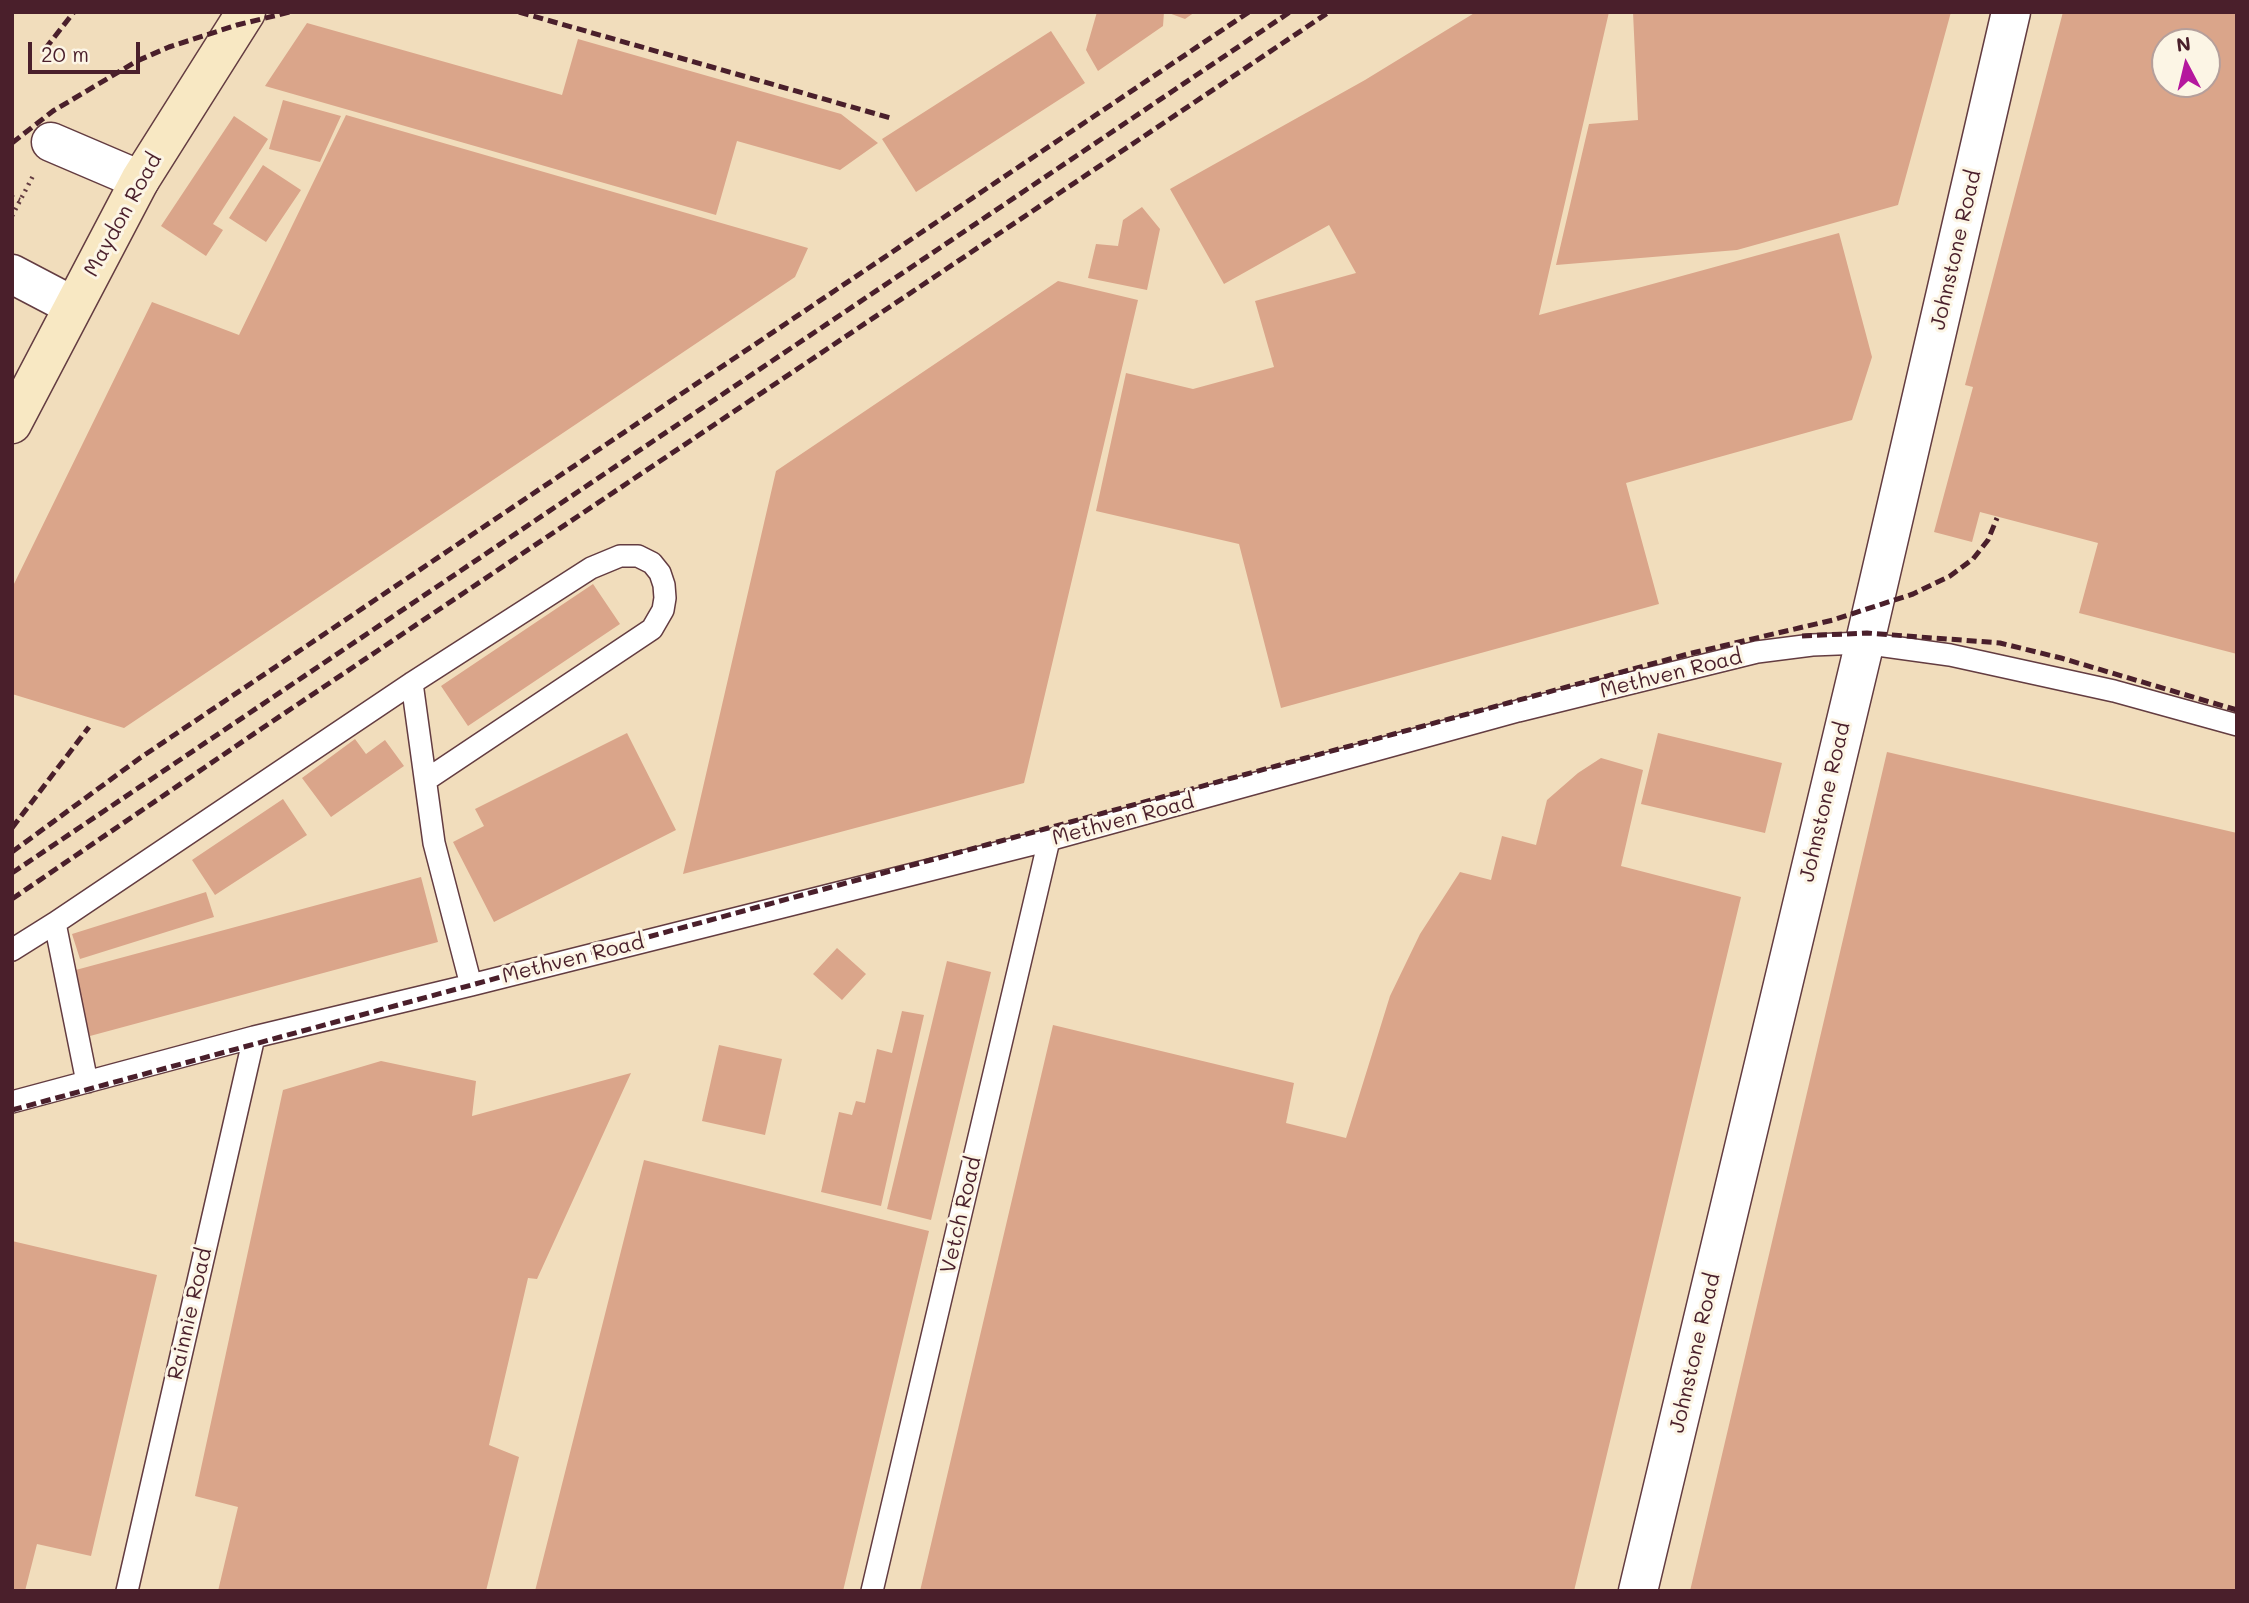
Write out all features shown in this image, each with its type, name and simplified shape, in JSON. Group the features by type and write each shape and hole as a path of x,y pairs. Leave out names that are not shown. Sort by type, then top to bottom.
{"street":[{"name":"Maydon Road","path":"12,424 140,180 246,12"},
{"name":"Johnstone Road","path":"1638,1591 2011,12"},
{"path":"51,142 140,180"},
{"path":"12,274 73,306"}],"lane":[{"path":"12,950 591,568 620,556 638,556 652,563 660,573 666,598 663,610 652,629 426,780"},
{"name":"Methven Road","path":"12,1102 254,1037 1049,840 1518,711 1744,656 1812,645 1863,643 1950,655 2102,688 2237,725"},
{"path":"412,684 439,868 471,985"},
{"name":"Vetch Road","path":"872,1591 1049,840"},
{"path":"55,923 88,1082"},
{"name":"Rainnie Road","path":"127,1591 254,1037"}],"path":[{"path":"12,197 20,200 12,216"}],"building":[{"path":"1097,12 1164,12 1163,26 1098,71 1086,50"},
{"path":"1166,12 1195,12 1185,19"},
{"path":"1476,12 1609,12 1539,315 1839,233 1872,357 1852,420 1626,483 1659,604 1281,708 1239,544 1096,511 1126,373 1193,389 1274,367 1255,301 1356,273 1329,225 1224,284 1170,189 1365,80"},
{"path":"1633,12 1951,12 1898,205 1737,250 1556,265 1589,124 1638,120"},
{"path":"2063,12 2237,12 2237,654 2079,613 2098,543 1980,512 1972,542 1934,532 1973,387 1965,385"},
{"path":"307,23 562,95 578,39 841,114 878,143 840,170 737,141 716,215 265,86"},
{"path":"1051,31 1085,83 916,192 882,139"},
{"path":"283,100 341,116 320,162 269,149"},
{"path":"346,115 808,248 795,277 124,728 12,694 12,588 152,302 239,335"},
{"path":"234,116 268,139 213,224 223,230 206,256 161,226"},
{"path":"263,165 301,190 266,242 229,218"},
{"path":"1142,207 1160,229 1147,290 1088,278 1096,244 1118,246 1123,220"},
{"path":"1058,281 1138,300 1024,783 683,874 776,471"},
{"path":"593,584 620,624 468,726 441,686"},
{"path":"627,733 676,830 494,922 453,842 484,826 475,809"},
{"path":"1658,733 1782,763 1765,833 1641,804"},
{"path":"355,739 366,754 385,740 404,766 331,817 302,778"},
{"path":"1887,752 2237,833 2237,1591 1690,1591"},
{"path":"1601,758 1643,770 1621,866 1741,897 1574,1591 920,1591 1053,1025 1294,1083 1286,1123 1346,1138 1390,996 1420,934 1460,872 1491,880 1502,836 1536,845 1547,800 1578,773"},
{"path":"283,799 307,835 215,895 192,860"},
{"path":"421,877 438,942 90,1036 72,971"},
{"path":"206,892 214,917 80,959 72,934"},
{"path":"837,948 866,974 842,1000 813,974"},
{"path":"947,961 991,972 931,1220 887,1209"},
{"path":"902,1011 924,1015 881,1206 821,1192 839,1112 852,1115 856,1101 865,1103 877,1049 892,1053"},
{"path":"719,1045 782,1059 765,1135 702,1121"},
{"path":"381,1061 476,1081 472,1116 631,1073 537,1279 528,1278 489,1445 519,1457 486,1591 218,1591 238,1507 195,1496 283,1090"},
{"path":"644,1160 929,1231 843,1591 535,1591"},
{"path":"12,1241 157,1275 91,1556 37,1544 25,1591 12,1591"}],"railway":[{"path":"45,49 74,12"},
{"path":"12,143 53,111 137,61 169,47 237,25 290,12"},
{"path":"519,12 894,119"},
{"path":"12,852 140,758 1249,12"},
{"path":"12,873 1290,12"},
{"path":"12,899 1329,12"},
{"path":"12,1110 1688,654 1833,620 1913,594 1950,576 1973,559 1988,540 1997,518"},
{"path":"1802,636 1867,633 2000,643 2061,658 2237,710"},
{"path":"12,828 89,727"}]}
